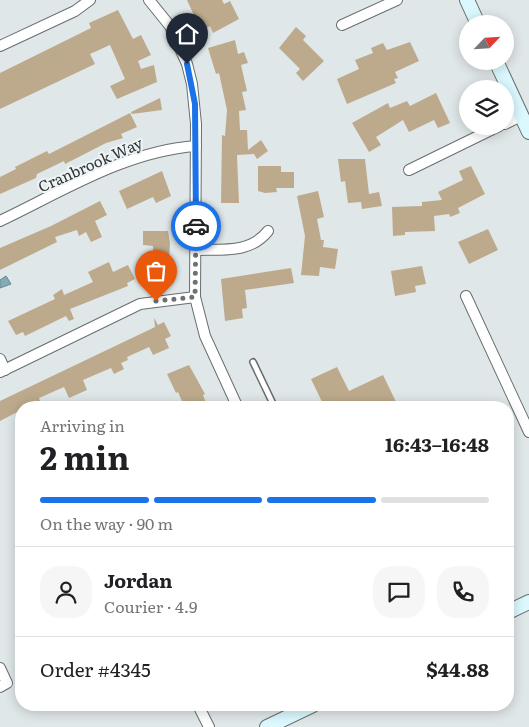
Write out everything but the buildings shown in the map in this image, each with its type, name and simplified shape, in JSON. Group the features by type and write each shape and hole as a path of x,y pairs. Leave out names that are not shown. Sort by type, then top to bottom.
{"street":[{"path":"0,46 75,10 90,0"},
{"path":"149,0 170,26 187,64 195,104 195,297 204,336 235,401"},
{"path":"342,25 398,0"},
{"path":"468,0 474,15"},
{"path":"500,70 529,132"},
{"path":"514,120 521,116"},
{"path":"409,170 481,135"},
{"name":"Cranbrook Way","path":"0,222 132,158 173,148 196,146"},
{"path":"196,250 247,247 256,243 268,231"},
{"path":"466,296 529,432"},
{"path":"0,359 3,371 140,304 195,297"},
{"path":"514,609 529,602"},
{"path":"0,668 7,683 0,687"},
{"path":"201,711 209,727"},
{"path":"267,727 300,711"}],"lane":[{"path":"252,362 272,401"}],"water":[{"path":"6,276 11,284 0,288 0,280"}],"way so far":[{"path":"156,301 195,297 196,226"}],"route":[{"path":"187,64 195,104 196,226"}]}
